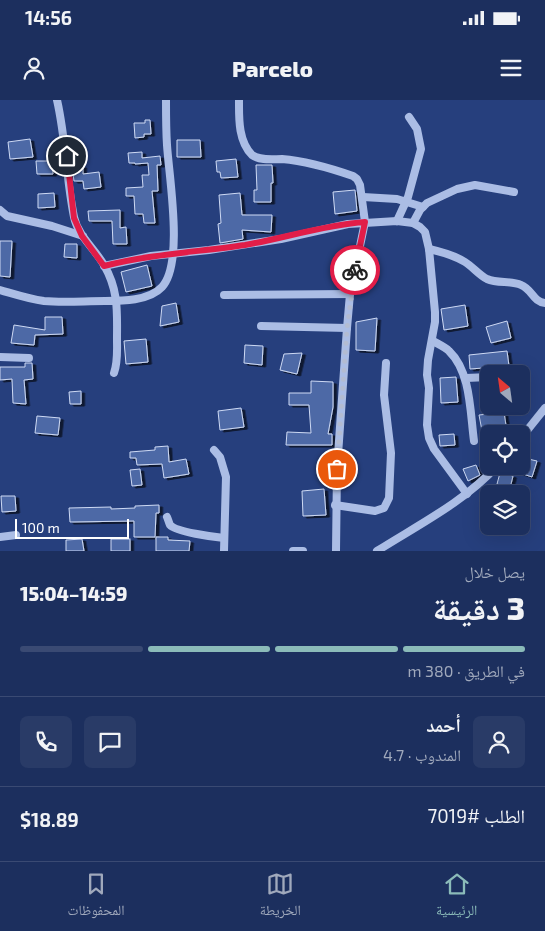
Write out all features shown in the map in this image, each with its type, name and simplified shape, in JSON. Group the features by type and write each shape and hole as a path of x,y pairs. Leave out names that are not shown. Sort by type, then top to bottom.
{"street":[{"path":"57,100 63,124 74,218 82,236 104,266 115,290 119,319 117,359 114,373"},
{"path":"0,290 42,301 64,302 117,301 144,296 161,288 171,271 173,254 166,100"},
{"path":"239,100 242,137 247,148 254,156 261,159 293,160 311,163 353,176 360,185 363,197 365,222 350,294 347,328 336,505 336,551"},
{"path":"397,221 406,201 421,149 417,129 409,117"},
{"path":"413,223 420,210 437,197 466,186 475,185 514,192"},
{"path":"363,197 406,201 423,207"},
{"path":"0,210 7,216 52,226 82,236"},
{"path":"104,266 136,258 281,239 328,227 365,222 397,221 413,223 420,227 425,232 429,250 435,312 433,341 428,360 427,375 429,388 427,425 429,438 434,449 467,494"},
{"path":"429,250 445,252 454,256 488,279 522,285 530,291 537,301 545,303"},
{"path":"224,295 350,294"},
{"path":"261,326 347,328"},
{"path":"433,341 449,351 460,364 466,378 474,441"},
{"path":"0,357 29,358"},
{"path":"336,505 375,511 380,510 386,505 391,453 384,394 386,363"},
{"path":"466,378 480,377"},
{"path":"530,429 542,417 545,408"},
{"path":"214,450 220,457 226,477 224,551"},
{"path":"377,551 467,494 489,475"},
{"path":"167,517 169,523 175,528 224,538"},
{"path":"0,537 16,535"},
{"path":"292,551 303,551"}],"building":[{"path":"145,120 150,120 151,134 144,134 144,137 135,138 134,123 145,123"},
{"path":"30,139 33,157 10,159 8,142"},
{"path":"177,140 200,140 201,157 177,157"},
{"path":"142,152 142,158 160,156 161,165 157,165 158,191 152,191 155,223 144,223 143,214 135,214 134,196 126,196 126,188 143,187 142,175 149,175 148,163 129,163 128,153"},
{"path":"236,159 238,177 221,178 220,172 217,172 216,161"},
{"path":"36,161 52,161 53,174 37,174"},
{"path":"256,165 272,165 271,202 254,202 254,190 257,190"},
{"path":"83,166 83,174 99,172 101,187 84,189 83,181 74,181 72,167"},
{"path":"355,190 357,211 335,214 333,192"},
{"path":"54,193 55,207 38,208 38,194"},
{"path":"240,193 242,215 272,215 271,232 242,230 243,239 220,243 218,224 221,223 219,195"},
{"path":"120,210 120,228 126,227 127,244 113,244 112,221 89,221 88,211"},
{"path":"0,241 12,241 10,277 0,276"},
{"path":"65,244 77,244 77,258 64,257"},
{"path":"147,265 152,286 126,292 121,272"},
{"path":"176,303 179,322 160,326 162,306"},
{"path":"465,305 468,326 444,330 441,309"},
{"path":"45,317 62,317 63,334 35,335 34,345 11,343 14,325 45,330"},
{"path":"377,318 375,351 356,350 356,322"},
{"path":"507,321 511,338 491,343 486,327"},
{"path":"146,339 148,362 126,364 124,341"},
{"path":"245,345 263,346 262,365 244,363"},
{"path":"507,351 509,365 480,365 480,368 470,369 469,355"},
{"path":"302,353 297,374 280,370 284,354"},
{"path":"25,363 32,363 33,379 24,380 26,404 13,403 12,379 0,380 0,367 25,367"},
{"path":"456,377 458,402 441,403 440,378"},
{"path":"311,381 333,382 333,407 328,434 332,434 332,445 286,445 287,432 311,433 309,405 289,405 289,393 311,393"},
{"path":"81,391 81,404 70,404 69,392"},
{"path":"241,408 244,427 220,430 218,411"},
{"path":"479,415 504,415 506,425 481,425"},
{"path":"37,416 60,418 58,435 35,433"},
{"path":"454,434 455,445 440,446 439,435"},
{"path":"168,446 169,462 186,459 189,474 164,478 162,464 137,465 136,458 130,458 130,452 155,450 155,447"},
{"path":"530,459 537,461 532,477 526,475 530,475"},
{"path":"476,465 480,475 468,481 463,469"},
{"path":"140,469 142,485 132,486 130,470"},
{"path":"499,475 513,476 511,485 497,484"},
{"path":"324,489 326,515 303,516 302,491"},
{"path":"1,496 15,496 16,511 2,512"},
{"path":"159,505 159,513 156,513 155,537 134,537 134,521 70,522 69,508 111,507 111,509"},
{"path":"156,537 168,537 168,540 190,541 189,551 156,551"},
{"path":"82,539 84,551 66,551 66,540"},
{"path":"111,539 130,539 130,551 111,551"}],"way so far":[{"path":"337,469 350,294 355,270"}],"route":[{"path":"67,156 71,197 77,227 104,266 151,256 209,250 281,239 328,227 365,222 355,270"}]}
